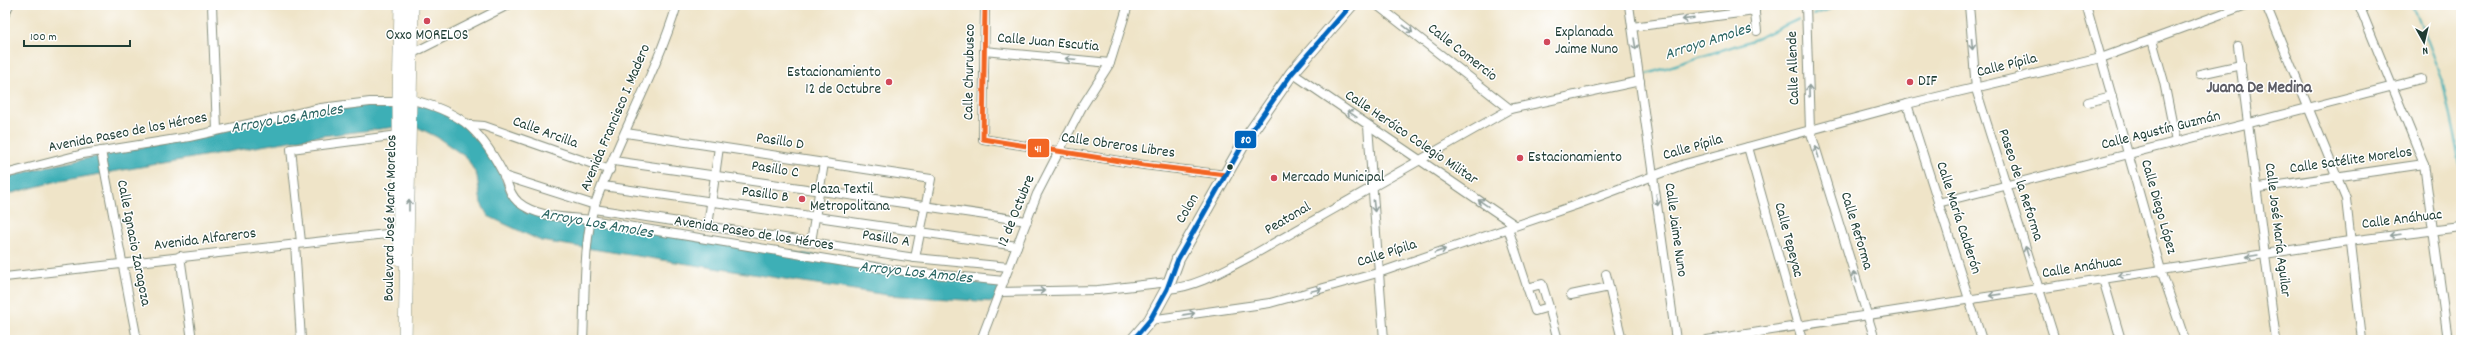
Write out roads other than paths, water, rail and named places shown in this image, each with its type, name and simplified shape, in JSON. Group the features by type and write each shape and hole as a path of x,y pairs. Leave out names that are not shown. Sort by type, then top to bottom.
{"main road":[{"name":"Boulevard José María Morelos","path":"401,5 405,56 402,131 404,232 402,300 405,314 405,340"},
{"name":"Boulevard José María Morelos","path":"405,56 412,5"}],"street":[{"path":"5,14 9,5"},
{"path":"212,5 217,130"},
{"path":"405,56 508,5"},
{"name":"Avenida Francisco I. Madero","path":"583,340 588,249 594,207 660,54 677,5"},
{"name":"Calle Churubusco","path":"982,139 985,5"},
{"name":"12 de Octubre","path":"981,340 1026,221 1058,151 1110,63 1128,5"},
{"name":"Colon","path":"1133,340 1150,320 1168,285 1178,259 1246,139 1292,73 1351,5"},
{"name":"Calle Comercio","path":"1377,5 1510,109"},
{"name":"Calle Jaime Nuno","path":"1629,5 1676,340"},
{"name":"Calle Allende","path":"1806,5 1810,130"},
{"path":"1969,5 1976,89"},
{"name":"Calle Diego López","path":"2086,5 2161,270 2185,340"},
{"name":"Calle Pípila","path":"1150,320 1270,303 1381,272 1511,226 1576,205 1653,175 1748,147 1907,104 1976,89 2101,58 2246,5"},
{"path":"2266,5 2307,109 2346,199 2349,241 2362,340"},
{"path":"2359,5 2424,164 2448,340"},
{"path":"1632,27 1754,8 1757,31"},
{"path":"2152,40 2164,82 2176,142"},
{"name":"Calle José María Aguilar","path":"2238,46 2258,188 2276,340"},
{"name":"Calle Juan Escutia","path":"984,51 1110,63"},
{"path":"2200,74 2241,65"},
{"name":"Calle Heróico Colegio Militar","path":"1292,73 1419,160 1511,226"},
{"name":"Calle Agustín Guzmán","path":"1938,203 2421,79"},
{"name":"Peatonal","path":"1000,292 1098,290 1168,285 1179,288 1208,277 1251,256 1510,109 1640,81"},
{"name":"Paseo de la Reforma","path":"1976,89 2055,340"},
{"path":"2088,102 2112,96"},
{"name":"Avenida Paseo de los Héroes","path":"5,174 102,153 189,137 321,108 370,102 404,102 452,113 470,125 485,144 504,176 509,193 519,203 546,214 894,270 1004,281"},
{"name":"Calle María Calderón","path":"1907,104 1982,340"},
{"name":"Calle Arcilla","path":"470,125 484,126 610,170"},
{"path":"1368,126 1372,187 1381,272 1384,340"},
{"name":"Calle Reforma","path":"1810,130 1875,340"},
{"path":"301,340 298,243 291,149 402,131"},
{"name":"Pasillo D","path":"626,133 931,179 926,207"},
{"name":"Calle Obreros Libres","path":"982,139 1226,175"},
{"path":"708,226 719,147"},
{"name":"Calle Tepeyac","path":"1748,147 1802,340"},
{"name":"Calle Ignacio Zaragoza","path":"102,153 124,264 137,340"},
{"name":"Pasillo C","path":"614,161 1026,221"},
{"path":"811,242 824,163"},
{"name":"Calle Satélite Morelos","path":"2258,188 2337,178 2424,164"},
{"name":"Pasillo A","path":"504,176 594,207 915,258 1009,267"},
{"name":"Pasillo B","path":"603,186 1017,246"},
{"path":"915,258 926,207"},
{"path":"1511,226 1527,288 1535,311 1549,307"},
{"name":"Calle Anáhuac","path":"1707,340 1867,314 2349,241 2461,227"},
{"name":"Avenida Alfareros","path":"5,277 124,264 180,256 404,232"},
{"path":"180,256 192,340"},
{"path":"1606,274 1622,340"},
{"path":"2103,279 2121,340"},
{"path":"1527,288 1542,284 1558,340"},
{"path":"1571,295 1609,287"}],"water":[{"name":"Arroyo Los Amoles","path":"349,105 430,106 463,121 493,158 508,193 546,217 578,224 664,233 1002,283 995,302 887,295 541,241 488,216 481,203 477,176 467,158 437,137 413,125 313,137 54,182 5,195 5,178 41,168"}],"waterway":[{"name":"Arroyo Amoles","path":"1813,15 1841,5"},
{"path":"2413,5 2443,83 2461,169"},
{"name":"Arroyo Amoles","path":"1644,75 1756,39 1799,19"}],"place":[{"name":"Oxxo MORELOS","path":"427,21"},
{"name":"Explanada Jaime Nuno","path":"1547,42"},
{"name":"Estacionamiento 12 de Octubre","path":"889,82"},
{"name":"DIF","path":"1910,82"},
{"name":"Estacionamiento","path":"1520,158"},
{"name":"Mercado Municipal","path":"1274,178"},
{"name":"Plaza Textil Metropolitana","path":"802,199"}],"district":[{"name":"Juana De Medina","path":"2259,89"}]}
